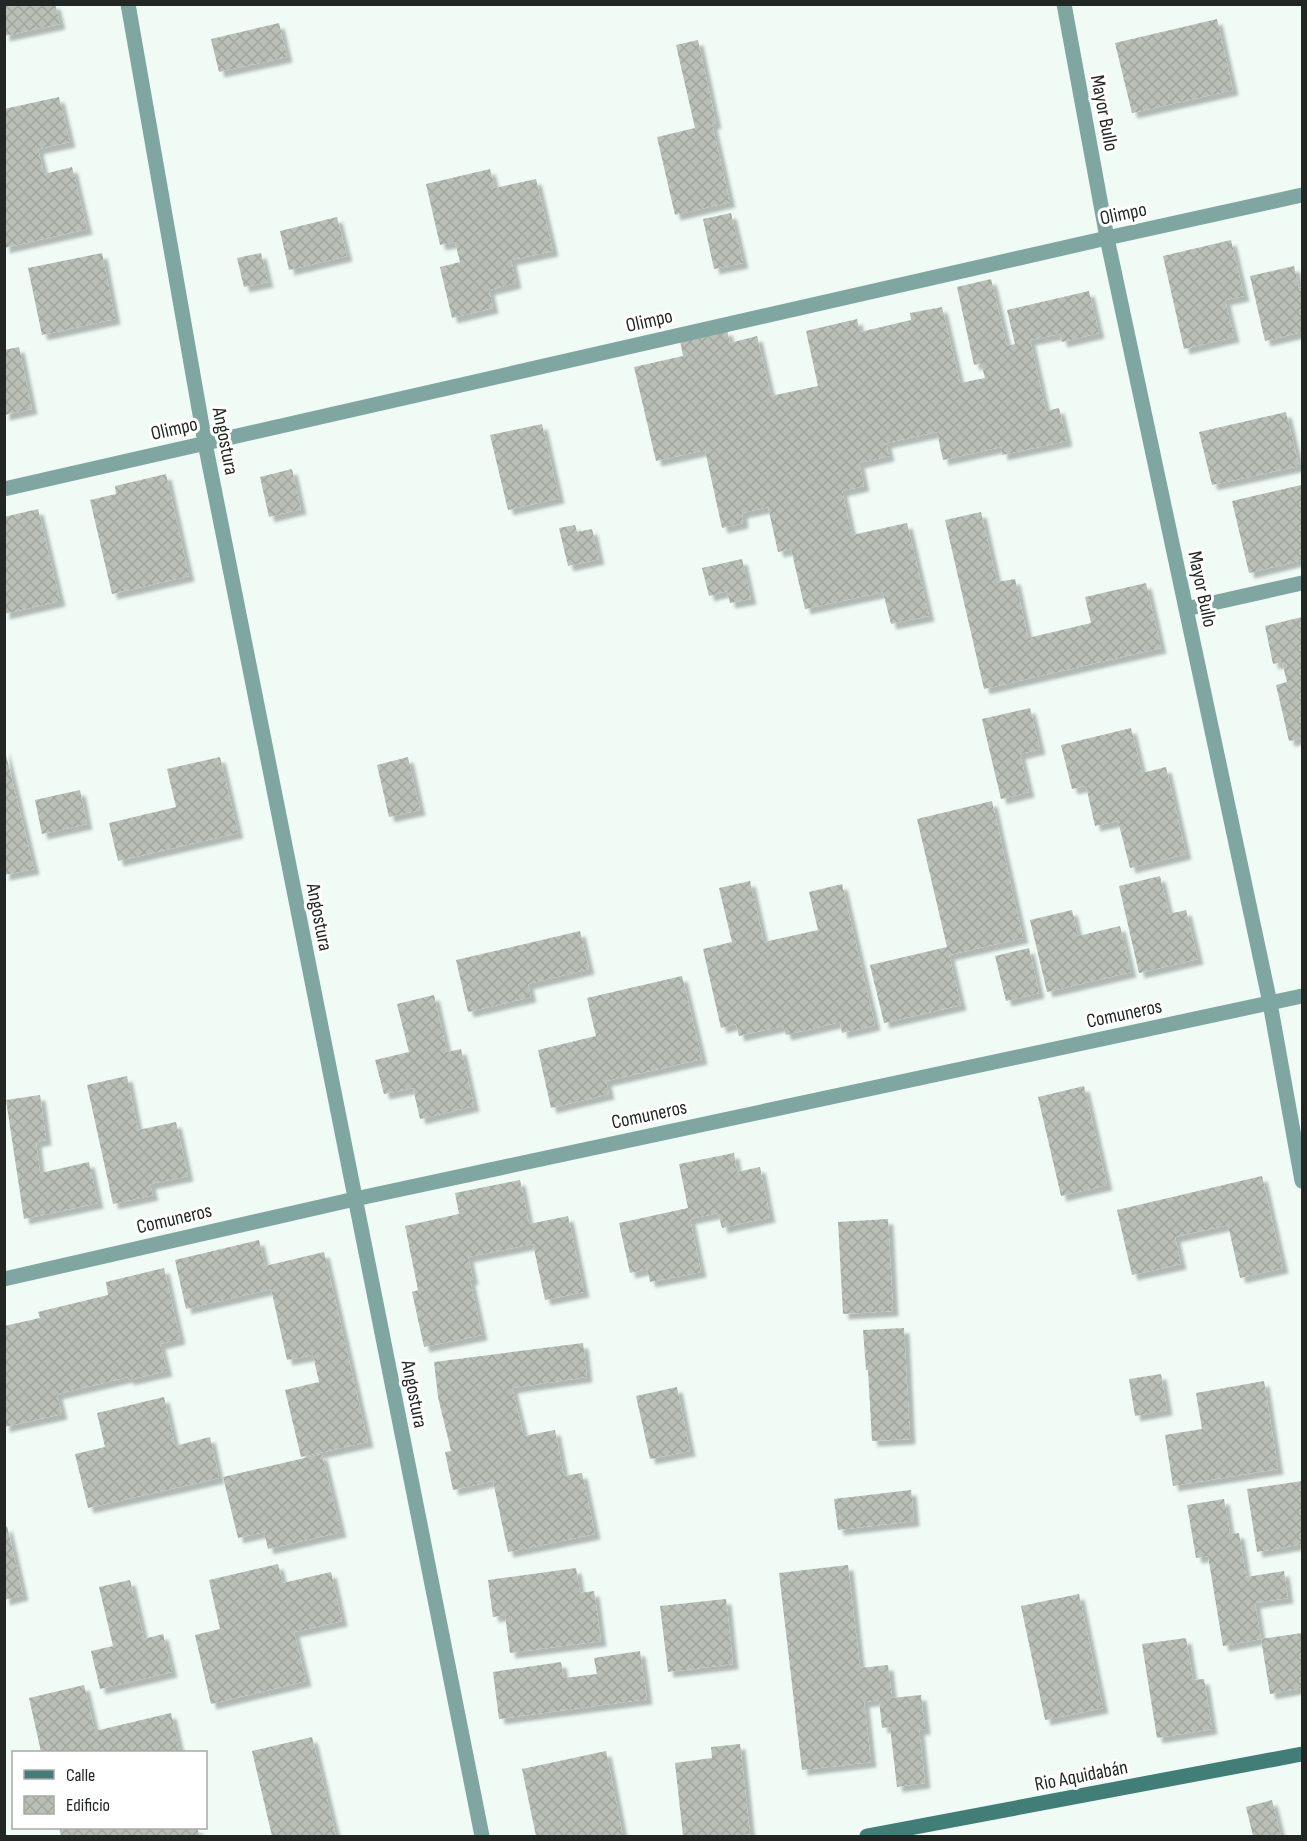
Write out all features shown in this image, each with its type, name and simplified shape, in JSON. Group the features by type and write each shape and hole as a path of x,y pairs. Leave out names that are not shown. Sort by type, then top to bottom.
{"street":[{"name":"Angostura","path":"128,4 205,443 482,1836"},
{"name":"Mayor Bullo","path":"1064,4 1107,238 1270,1003 1302,1181"},
{"name":"Olimpo","path":"4,489 1302,195"},
{"path":"1186,609 1302,583"},
{"name":"Comuneros","path":"4,1279 355,1199 1302,996"},
{"name":"Rio Aquidabán","path":"867,1836 1302,1754"}],"building":[{"path":"4,4 55,4 60,24 4,36"},
{"path":"1217,19 1233,90 1132,113 1115,43"},
{"path":"279,23 287,57 219,72 211,39"},
{"path":"698,40 716,123 712,124 730,202 675,215 657,137 695,128 676,45"},
{"path":"59,97 70,142 38,149 44,174 72,167 87,229 4,248 4,109"},
{"path":"490,169 495,188 536,179 553,251 511,260 516,283 489,290 493,308 452,318 440,267 460,262 455,242 440,245 426,184"},
{"path":"731,213 743,263 714,269 703,219"},
{"path":"337,217 347,256 289,270 280,231"},
{"path":"1231,240 1244,296 1225,300 1234,337 1184,349 1163,256"},
{"path":"102,253 115,319 42,335 28,268"},
{"path":"261,253 268,282 244,287 237,258"},
{"path":"1294,266 1299,288 1302,287 1302,332 1265,341 1250,276"},
{"path":"991,279 1007,346 1015,344 1007,310 1089,291 1099,333 1062,342 1060,334 1030,340 1046,411 1059,408 1067,441 1002,455 1001,447 943,460 937,432 886,443 889,456 859,463 864,486 842,491 852,535 907,523 929,616 891,624 883,592 805,609 791,549 778,552 768,507 742,513 743,523 722,528 705,450 656,461 634,367 683,356 680,340 727,330 730,343 757,336 771,396 818,386 806,331 857,319 860,332 911,320 910,313 942,307 960,383 985,378 981,363 974,365 957,287"},
{"path":"19,347 32,409 4,415 4,350"},
{"path":"1286,412 1299,466 1212,485 1199,432"},
{"path":"542,424 559,498 508,510 490,435"},
{"path":"292,469 301,509 269,517 260,477"},
{"path":"166,474 189,576 112,594 90,500 116,494 115,486"},
{"path":"1301,485 1302,560 1249,573 1232,501"},
{"path":"38,509 60,601 4,614 4,517"},
{"path":"981,512 997,582 1015,579 1028,638 1091,623 1085,597 1146,583 1161,648 984,689 945,520"},
{"path":"575,525 577,532 592,529 599,559 568,566 559,528"},
{"path":"742,559 751,599 730,603 727,591 709,596 702,568"},
{"path":"1302,617 1302,738 1289,741 1276,685 1287,682 1282,662 1273,664 1265,626"},
{"path":"1030,708 1040,749 1020,754 1029,792 1001,799 982,719"},
{"path":"1131,728 1142,773 1166,767 1186,854 1130,868 1118,821 1095,826 1086,786 1072,789 1061,745"},
{"path":"4,747 34,869 4,875"},
{"path":"220,757 238,833 118,861 109,823 176,807 167,769"},
{"path":"408,757 420,810 389,817 377,765"},
{"path":"80,790 87,824 42,834 35,800"},
{"path":"992,801 1023,938 949,955 961,1005 884,1023 870,965 947,947 917,819"},
{"path":"1160,876 1169,914 1186,910 1198,959 1139,973 1119,886"},
{"path":"750,881 764,942 818,930 809,892 842,884 875,1025 842,1033 840,1022 786,1035 783,1026 739,1036 736,1024 721,1028 703,949 732,942 719,888"},
{"path":"1072,910 1078,936 1120,926 1131,972 1047,992 1030,920"},
{"path":"580,931 589,969 528,984 531,997 468,1012 456,960"},
{"path":"1029,948 1039,993 1006,1001 995,956"},
{"path":"682,976 702,1059 606,1081 609,1094 551,1108 538,1050 596,1036 587,998"},
{"path":"434,995 447,1052 461,1049 474,1106 420,1119 413,1088 384,1094 375,1060 409,1052 397,1004"},
{"path":"127,1076 138,1130 176,1122 188,1176 150,1184 153,1195 113,1204 87,1085"},
{"path":"1084,1086 1107,1185 1061,1196 1038,1097"},
{"path":"40,1095 46,1140 36,1142 40,1173 89,1162 98,1203 24,1219 6,1100"},
{"path":"734,1153 737,1172 760,1167 770,1217 722,1228 718,1213 690,1219 701,1272 650,1282 647,1269 630,1273 619,1223 688,1208 679,1164"},
{"path":"1262,1176 1283,1268 1240,1278 1228,1225 1175,1237 1181,1264 1132,1275 1117,1210"},
{"path":"520,1180 529,1224 568,1216 584,1292 545,1300 533,1244 468,1257 473,1279 470,1280 482,1335 424,1347 412,1292 418,1290 405,1226 459,1214 455,1193"},
{"path":"888,1219 893,1311 843,1314 838,1222"},
{"path":"259,1240 265,1266 324,1252 368,1442 301,1457 285,1390 319,1382 313,1355 287,1360 271,1289 186,1309 175,1260"},
{"path":"164,1268 180,1339 160,1344 167,1371 128,1380 128,1377 57,1394 62,1414 4,1427 4,1326 40,1318 38,1312 108,1295 106,1282"},
{"path":"904,1328 910,1439 872,1441 863,1330"},
{"path":"583,1343 587,1377 512,1388 524,1436 555,1430 564,1476 582,1473 595,1534 508,1552 493,1481 453,1490 445,1452 451,1451 438,1397 434,1362"},
{"path":"1161,1374 1167,1410 1135,1416 1129,1379"},
{"path":"1264,1381 1278,1469 1173,1486 1165,1435 1202,1429 1196,1393"},
{"path":"677,1387 690,1451 650,1459 636,1396"},
{"path":"164,1397 175,1446 210,1437 219,1478 88,1508 75,1454 105,1447 97,1413"},
{"path":"322,1454 341,1532 268,1549 264,1532 238,1538 223,1477"},
{"path":"1302,1481 1302,1544 1257,1552 1247,1489"},
{"path":"911,1490 914,1521 838,1530 834,1499"},
{"path":"1224,1499 1230,1534 1239,1533 1246,1577 1284,1571 1288,1598 1255,1603 1261,1639 1223,1646 1208,1556 1196,1558 1187,1505"},
{"path":"7,1526 23,1595 4,1600 4,1527"},
{"path":"278,1564 283,1583 331,1572 342,1621 294,1632 306,1681 211,1704 195,1635 220,1629 209,1580"},
{"path":"848,1565 860,1668 888,1665 892,1698 921,1695 925,1729 919,1730 925,1783 897,1787 890,1727 882,1728 879,1700 864,1702 871,1762 802,1770 779,1573"},
{"path":"576,1568 580,1593 594,1591 601,1641 510,1653 505,1615 493,1617 488,1580"},
{"path":"130,1580 144,1639 163,1634 172,1672 100,1689 91,1651 113,1646 99,1587"},
{"path":"1079,1594 1103,1708 1045,1720 1021,1606"},
{"path":"726,1599 733,1664 668,1672 660,1606"},
{"path":"1302,1633 1302,1688 1270,1694 1261,1639"},
{"path":"1186,1638 1193,1680 1204,1679 1212,1729 1157,1738 1142,1644"},
{"path":"640,1651 647,1699 499,1719 493,1672 561,1662 564,1678 597,1674 594,1658"},
{"path":"84,1685 95,1731 171,1713 180,1751 41,1751 29,1698"},
{"path":"312,1737 336,1836 272,1836 252,1751"},
{"path":"740,1744 750,1834 683,1836 675,1763 712,1758 711,1747"},
{"path":"606,1751 623,1836 536,1836 522,1769"},
{"path":"1272,1800 1281,1836 1253,1836 1246,1807"},
{"path":"59,1829 197,1829 200,1836 61,1836"}]}
